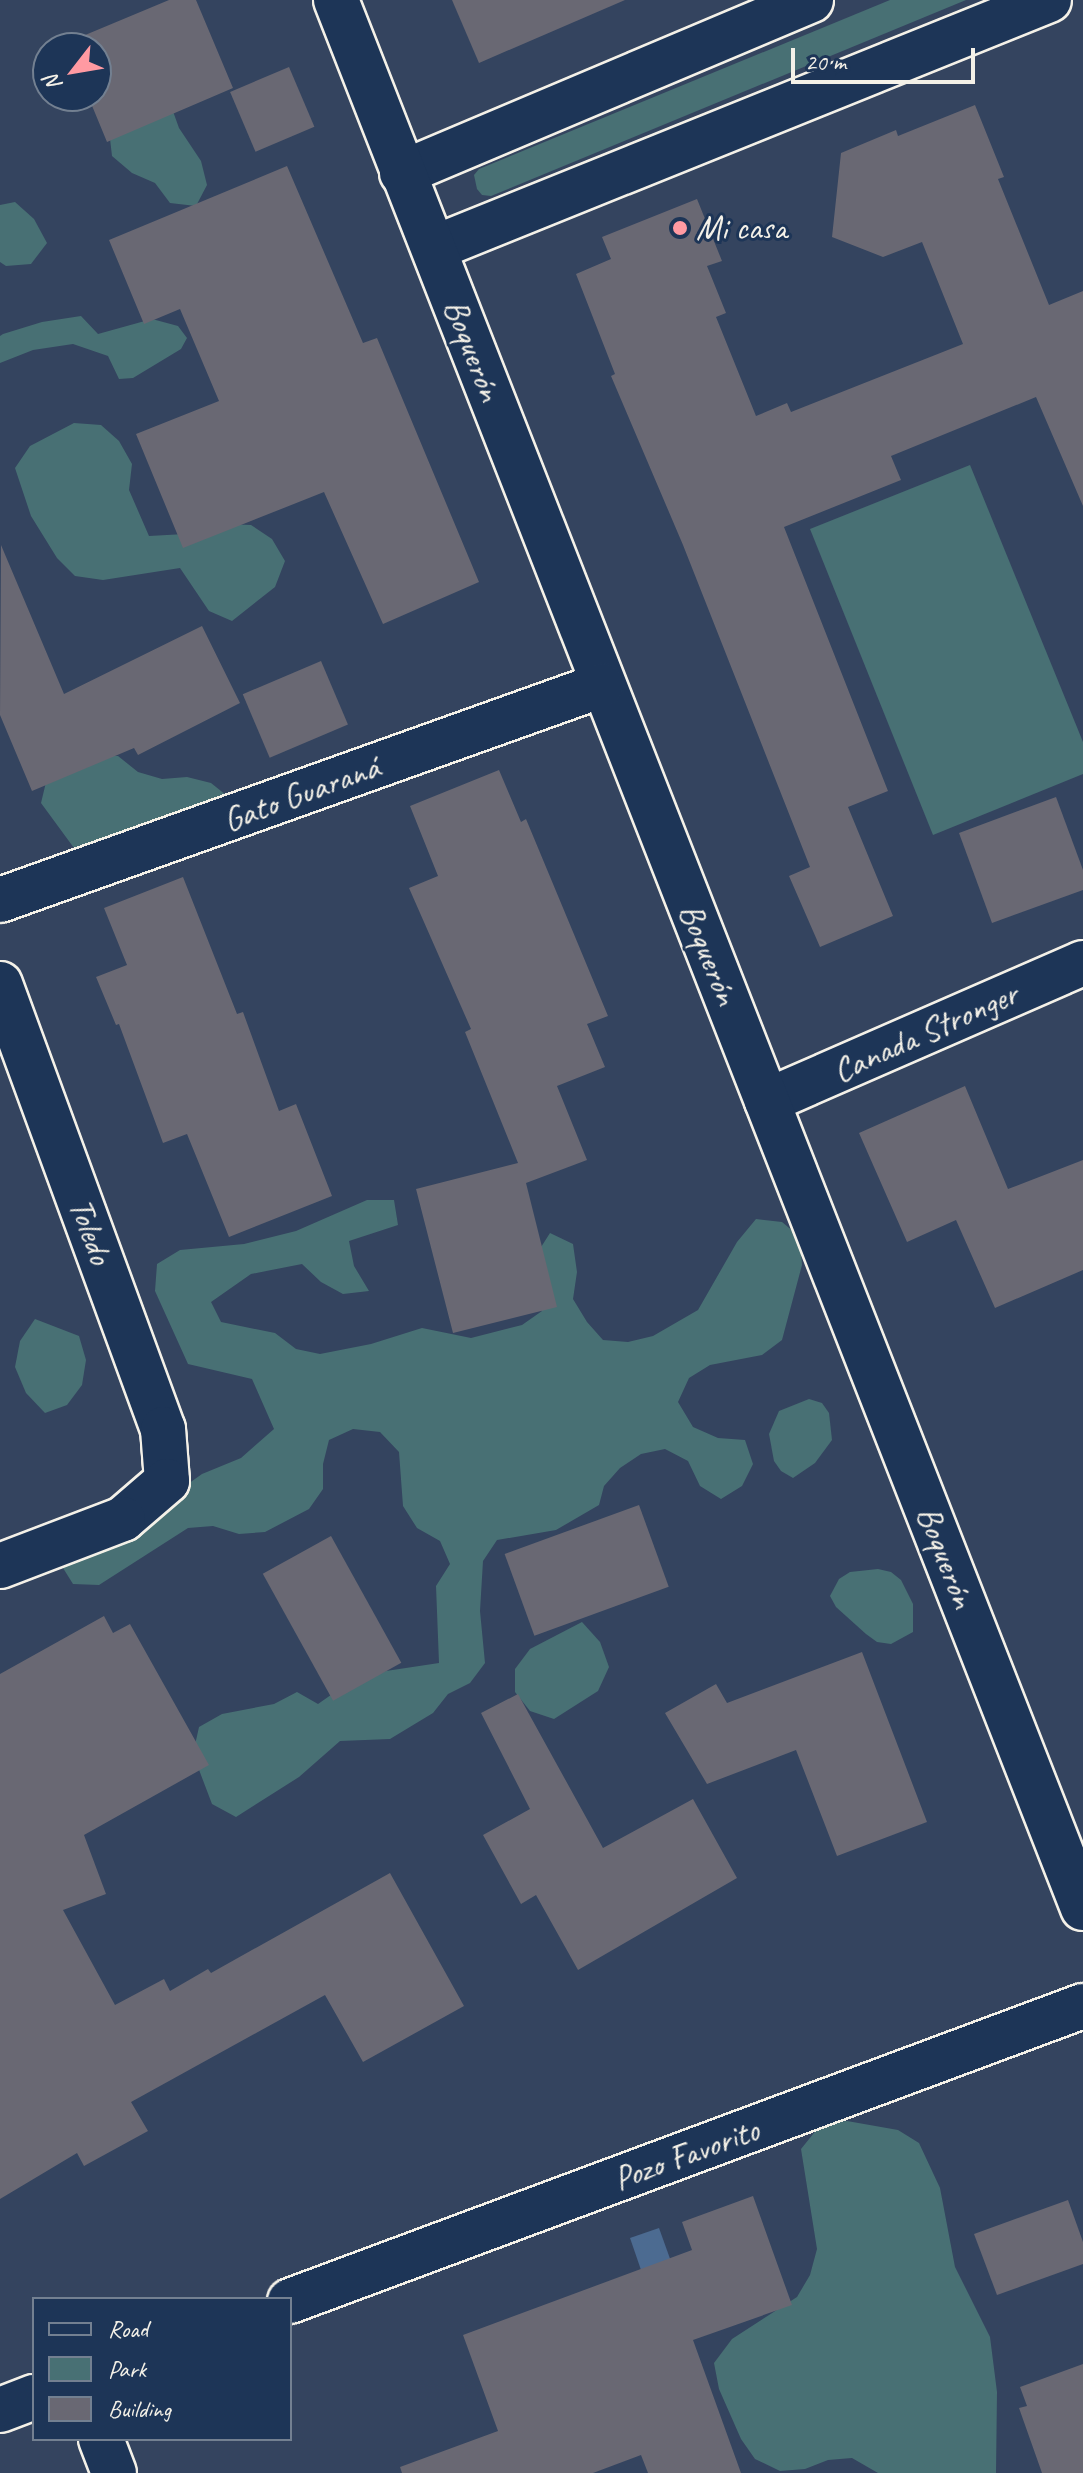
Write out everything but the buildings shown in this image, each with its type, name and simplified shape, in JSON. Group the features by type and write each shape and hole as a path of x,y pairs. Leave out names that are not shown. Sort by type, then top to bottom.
{"street":[{"name":"Boquerón","path":"336,0 1083,1908"},
{"path":"402,173 811,0"},
{"path":"434,248 1049,0"},
{"name":"Gato Guaraná","path":"0,900 602,685"},
{"name":"Canada Stronger","path":"767,1101 1083,963"},
{"name":"Toledo","path":"0,984 163,1429 167,1481 123,1519 0,1566"},
{"name":"Pozo Favorito","path":"292,2300 1083,2006"},
{"path":"0,2410 32,2398"},
{"path":"102,2441 114,2473"}],"green space":[{"path":"890,0 966,0 491,196 482,195 477,189 474,175 479,169"},
{"path":"170,103 179,128 201,161 207,185 196,206 170,203 155,183 132,173 112,156 109,130"},
{"path":"15,202 34,219 47,243 31,264 6,266 0,262 0,205"},
{"path":"81,316 98,334 152,319 178,326 187,338 181,349 133,378 119,379 108,356 73,344 33,350 0,363 0,336 3,334 42,322"},
{"path":"74,423 101,425 119,441 132,464 129,490 149,536 203,533 225,524 251,525 272,539 285,561 275,587 232,621 209,611 180,568 103,580 75,576 57,558 31,516 15,468 30,446"},
{"path":"970,465 1083,742 1083,774 933,835 810,529"},
{"path":"67,755 118,756 138,772 162,779 187,777 211,783 231,799 100,853 74,848 41,803 47,778"},
{"path":"367,1200 394,1200 398,1225 349,1241 354,1266 369,1291 343,1294 321,1282 302,1264 251,1274 211,1302 221,1322 275,1333 296,1349 320,1354 371,1344 422,1328 471,1338 522,1325 542,1311 536,1255 550,1233 573,1244 577,1272 573,1299 587,1322 603,1340 628,1342 653,1336 698,1310 737,1242 756,1219 782,1222 800,1237 802,1265 782,1340 762,1355 710,1365 689,1378 678,1402 693,1427 718,1438 745,1440 753,1464 742,1486 721,1499 700,1486 688,1461 665,1449 641,1454 620,1468 604,1486 599,1505 556,1530 497,1540 483,1561 480,1611 485,1663 470,1683 448,1694 433,1713 390,1739 340,1741 299,1777 236,1817 212,1804 193,1754 199,1727 222,1714 274,1704 297,1692 318,1704 338,1690 386,1671 439,1663 436,1586 450,1564 440,1541 417,1528 403,1506 399,1452 380,1432 353,1429 329,1440 323,1464 323,1489 309,1509 265,1532 239,1534 213,1526 188,1528 99,1585 73,1584 58,1560 147,1513 202,1474 241,1458 274,1429 252,1379 188,1364 155,1291 157,1264 180,1250 244,1244 296,1231"},
{"path":"35,1319 79,1336 86,1360 82,1385 67,1405 45,1413 26,1393 15,1367 20,1341"},
{"path":"809,1399 822,1403 829,1413 832,1440 815,1463 793,1478 781,1471 774,1461 769,1434 779,1411"},
{"path":"878,1569 891,1572 901,1580 913,1604 913,1632 891,1644 877,1642 866,1634 836,1607 830,1596 839,1579 850,1572"},
{"path":"582,1622 600,1642 609,1667 598,1691 554,1719 530,1711 515,1692 515,1669 530,1649"},
{"path":"847,2121 898,2130 919,2143 940,2188 955,2267 990,2337 997,2392 996,2473 878,2473 852,2458 828,2460 805,2469 780,2471 755,2459 741,2439 719,2389 714,2363 732,2339 797,2297 810,2275 817,2249 801,2149 822,2123"}],"water":[{"path":"659,2228 692,2320 652,2302 630,2238"}],"place":[{"name":"Mi casa","path":"680,228"}]}
